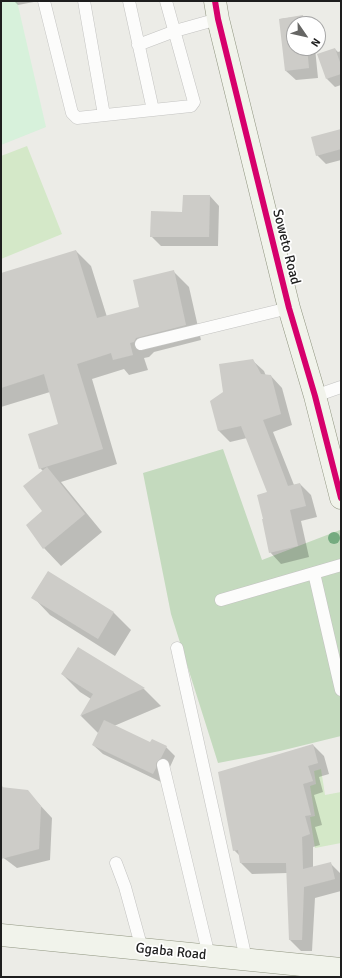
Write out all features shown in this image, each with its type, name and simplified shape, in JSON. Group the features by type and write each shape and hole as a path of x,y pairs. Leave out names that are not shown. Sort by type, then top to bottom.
{"street":[{"name":"Soweto Road","path":"216,10 289,308 315,396 341,498"},
{"name":"Ggaba Road","path":"1,935 341,969"}],"lane":[{"path":"44,1 72,113 77,118 191,106 194,102 166,1"},
{"path":"84,1 104,115"},
{"path":"129,1 152,110"},
{"path":"138,45 174,31 216,10"},
{"path":"141,344 289,308"},
{"path":"315,396 341,387"},
{"path":"221,600 341,565"},
{"path":"314,573 341,690"},
{"path":"177,648 246,960"},
{"path":"163,765 209,956"},
{"path":"116,863 125,887 142,949"}],"green space":[{"path":"1,1 17,1 46,127 1,145"},
{"path":"27,146 62,234 1,259 1,156"},
{"path":"223,449 262,560 340,530 341,736 280,751 218,763 171,614 143,473"},
{"path":"321,769 325,795 341,792 341,843 315,848 310,817 315,816 310,786 316,784 314,771"}],"building":[{"path":"286,18 286,56 308,56 309,68 285,71 279,19"},
{"path":"335,48 341,65 341,74 326,79 318,56 326,56 326,51"},
{"path":"341,129 341,149 316,156 311,137"},
{"path":"183,195 210,195 209,237 150,237 151,211 182,212"},
{"path":"76,250 97,318 139,307 133,280 174,270 186,325 136,338 134,342 130,343 133,355 113,360 111,353 77,364 103,449 39,469 28,434 58,424 44,374 1,388 1,273"},
{"path":"253,359 261,374 271,375 281,414 263,420 288,486 300,483 306,506 290,510 298,546 269,553 257,495 267,492 241,426 218,431 210,401 223,392 219,364"},
{"path":"47,467 85,514 43,549 26,525 42,511 23,486"},
{"path":"48,571 114,612 98,639 31,598"},
{"path":"78,647 145,688 80,716 93,694 61,674"},
{"path":"104,720 150,742 152,739 167,746 161,758 156,763 156,768 153,774 92,745"},
{"path":"313,744 318,763 308,766 313,781 303,784 311,815 305,816 310,834 302,837 303,869 331,862 335,879 304,887 302,940 289,940 286,863 240,863 238,850 233,851 218,772"},
{"path":"1,787 28,790 41,806 39,849 1,859"}],"cycle path":[{"path":"215,1 218,19 289,308 315,396 341,498"}]}
